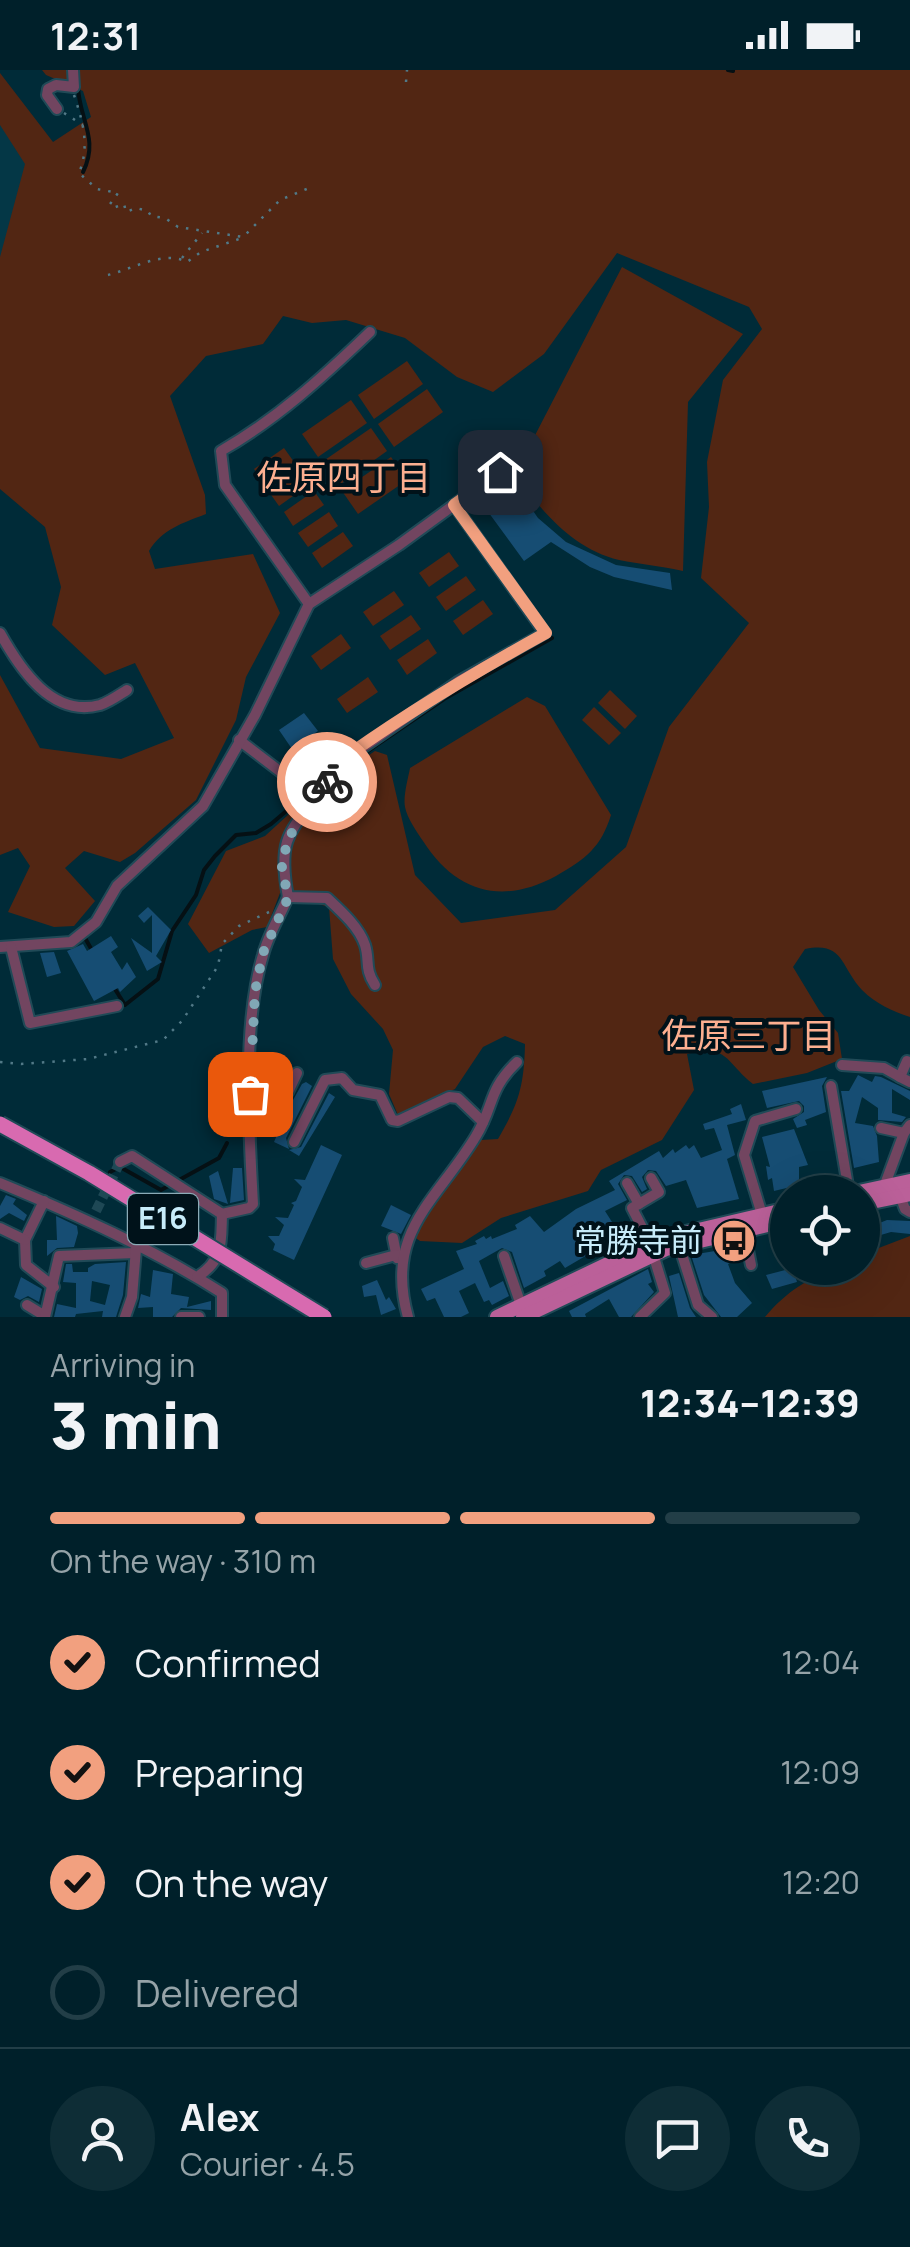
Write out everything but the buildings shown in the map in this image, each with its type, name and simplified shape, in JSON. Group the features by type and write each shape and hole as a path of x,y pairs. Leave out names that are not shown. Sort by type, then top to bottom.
{"highway":[{"name":"E16","path":"0,1128 311,1317"},
{"name":"E16","path":"0,1128 89,1173 324,1317"}],"main road":[{"path":"880,1188 910,1181"},
{"path":"880,1200 905,1195"},
{"path":"652,1248 744,1230 770,1217"},
{"path":"497,1317 522,1311 652,1248 770,1220"}],"street":[{"path":"57,109 47,95 48,89 56,85 74,87 73,70"},
{"path":"309,604 225,485 221,451 260,429 370,332"},
{"path":"117,1006 30,1023 5,947 70,942 96,922 117,886 203,806 255,715 309,604 500,472"},
{"path":"239,740 302,789 459,681 546,633 454,505"},
{"path":"0,633 15,660 58,702 72,708 101,704 127,690"},
{"path":"120,1162 132,1156 222,1214 254,1204 250,1094 255,992 263,953 286,902 281,862 298,816 328,783 322,774"},
{"path":"286,902 327,898 342,912 366,946 366,972 374,985"},
{"path":"842,1065 884,1068 905,1080 907,1061"},
{"path":"398,1259 408,1237 483,1122 493,1090 517,1062"},
{"path":"250,1094 284,1094 298,1073"},
{"path":"294,1142 324,1080 342,1078 353,1090 380,1095 392,1120 398,1121 449,1097 458,1098 483,1122"},
{"path":"831,1086 846,1175"},
{"path":"763,1220 744,1155 756,1121 796,1109"},
{"path":"881,1128 907,1129 884,1187"},
{"path":"640,1317 655,1312 665,1294 652,1248 632,1208 658,1192 651,1178"},
{"path":"0,1183 196,1277 222,1293 222,1317"},
{"path":"628,1183 640,1204"},
{"path":"905,1195 905,1209 910,1212"},
{"path":"44,1201 25,1240 26,1265 54,1287"},
{"path":"90,1223 96,1211"},
{"path":"196,1277 212,1267 221,1247 222,1214"},
{"path":"0,1228 25,1240"},
{"path":"744,1230 751,1265"},
{"path":"393,1238 408,1317"},
{"path":"679,1245 698,1305 712,1317"},
{"path":"27,1305 45,1316 58,1256 136,1250"},
{"path":"126,1317 136,1250"},
{"path":"504,1256 522,1311"},
{"path":"366,1264 398,1259"},
{"path":"180,1317 199,1317"}],"path":[{"path":"406,82 407,70"},
{"path":"74,87 84,126 85,159 79,173 97,189 118,193 110,204 113,208 124,204 126,212 136,208 148,211 178,227 243,237"},
{"path":"57,109 84,126"},
{"path":"108,274 154,260 182,258 187,262 201,252 243,237 280,200 314,186"},
{"path":"182,258 203,232"},
{"path":"0,1062 88,1058 162,1040 182,1021 218,966 222,944 239,926 286,902"}],"shaded area":[{"path":"42,70 910,70 910,1017 867,995 834,952 818,947 805,949 793,967 838,1033 842,1059 807,1073 753,1084 719,1053 687,1054 694,1090 662,1140 601,1170 588,1191 501,1218 462,1243 420,1241 406,1231 448,1186 481,1140 498,1139 505,1126 519,1094 525,1044 505,1036 483,1047 455,1089 398,1115 389,1094 393,1050 383,1029 351,994 333,959 329,907 280,893 267,927 252,930 209,953 188,924 226,851 265,836 312,793 375,751 387,755 415,875 461,923 555,910 626,847 669,727 749,623 701,578 709,507 707,462 723,380 762,329 749,307 617,253 544,354 493,392 457,377 405,338 346,320 312,323 283,316 263,344 206,356 170,396 205,495 206,514 167,532 149,551 155,569 253,554 280,613 246,677 236,720 196,800 120,862 84,851 65,868 95,901 74,926 54,927 8,912 30,866 18,848 0,855 0,675 40,748 121,759 174,738 135,663 105,675 52,625 61,587 45,527 0,489 0,257 25,164 0,125 0,73 53,142 91,117 83,91"},
{"path":"0,113 32,164 0,264"},
{"path":"622,267 743,334 688,402 683,571 619,560 587,547 547,515 515,474"},
{"path":"407,361 423,384 374,419 358,395"},
{"path":"427,389 443,412 394,447 378,424"},
{"path":"351,400 367,423 318,457 302,434"},
{"path":"371,428 387,451 338,486 322,462"},
{"path":"284,448 294,462 264,483 254,469"},
{"path":"391,457 407,480 358,514 342,491"},
{"path":"300,470 310,484 279,506 269,492"},
{"path":"314,491 324,505 293,526 284,512"},
{"path":"329,512 338,526 308,547 298,533"},
{"path":"343,532 353,546 322,568 312,553"},
{"path":"449,552 459,566 429,587 419,573"},
{"path":"466,576 476,590 446,611 436,597"},
{"path":"394,591 404,605 373,626 363,612"},
{"path":"483,600 493,614 463,635 453,621"},
{"path":"411,615 421,629 390,650 380,636"},
{"path":"341,634 351,648 321,670 311,656"},
{"path":"428,639 437,653 407,675 397,660"},
{"path":"368,677 378,692 347,713 337,699"},
{"path":"610,690 637,716 625,729 598,703"},
{"path":"527,697 545,706 611,815 591,851 556,876 518,890 482,889 450,872 412,825 405,803 410,768"},
{"path":"594,707 621,733 609,745 582,720"},
{"path":"910,1236 910,1317 765,1317 802,1285 880,1285 880,1247"}],"waterway":[{"path":"728,70 733,71"},
{"path":"78,85 89,138 83,172"},
{"path":"330,777 444,699 552,638"},
{"path":"113,986 125,1005 158,979 172,931 215,856 236,835 256,833 271,824 317,785"},
{"path":"85,938 93,952"},
{"path":"110,1172 120,1167 161,1190 219,1158 227,1143"}],"tunnel":[{"path":"96,1211 120,1162"}],"way so far":[{"path":"250,1094 255,992 263,953 288,898 281,862 298,816 314,802 327,782"}],"place":[{"name":"常勝寺前","path":"734,1241"}],"district":[{"name":"佐原四丁目","path":"344,478"},
{"name":"佐原三丁目","path":"749,1036"}],"route":[{"path":"327,782 322,774 364,744 459,681 546,633 454,505 500,472"}]}
